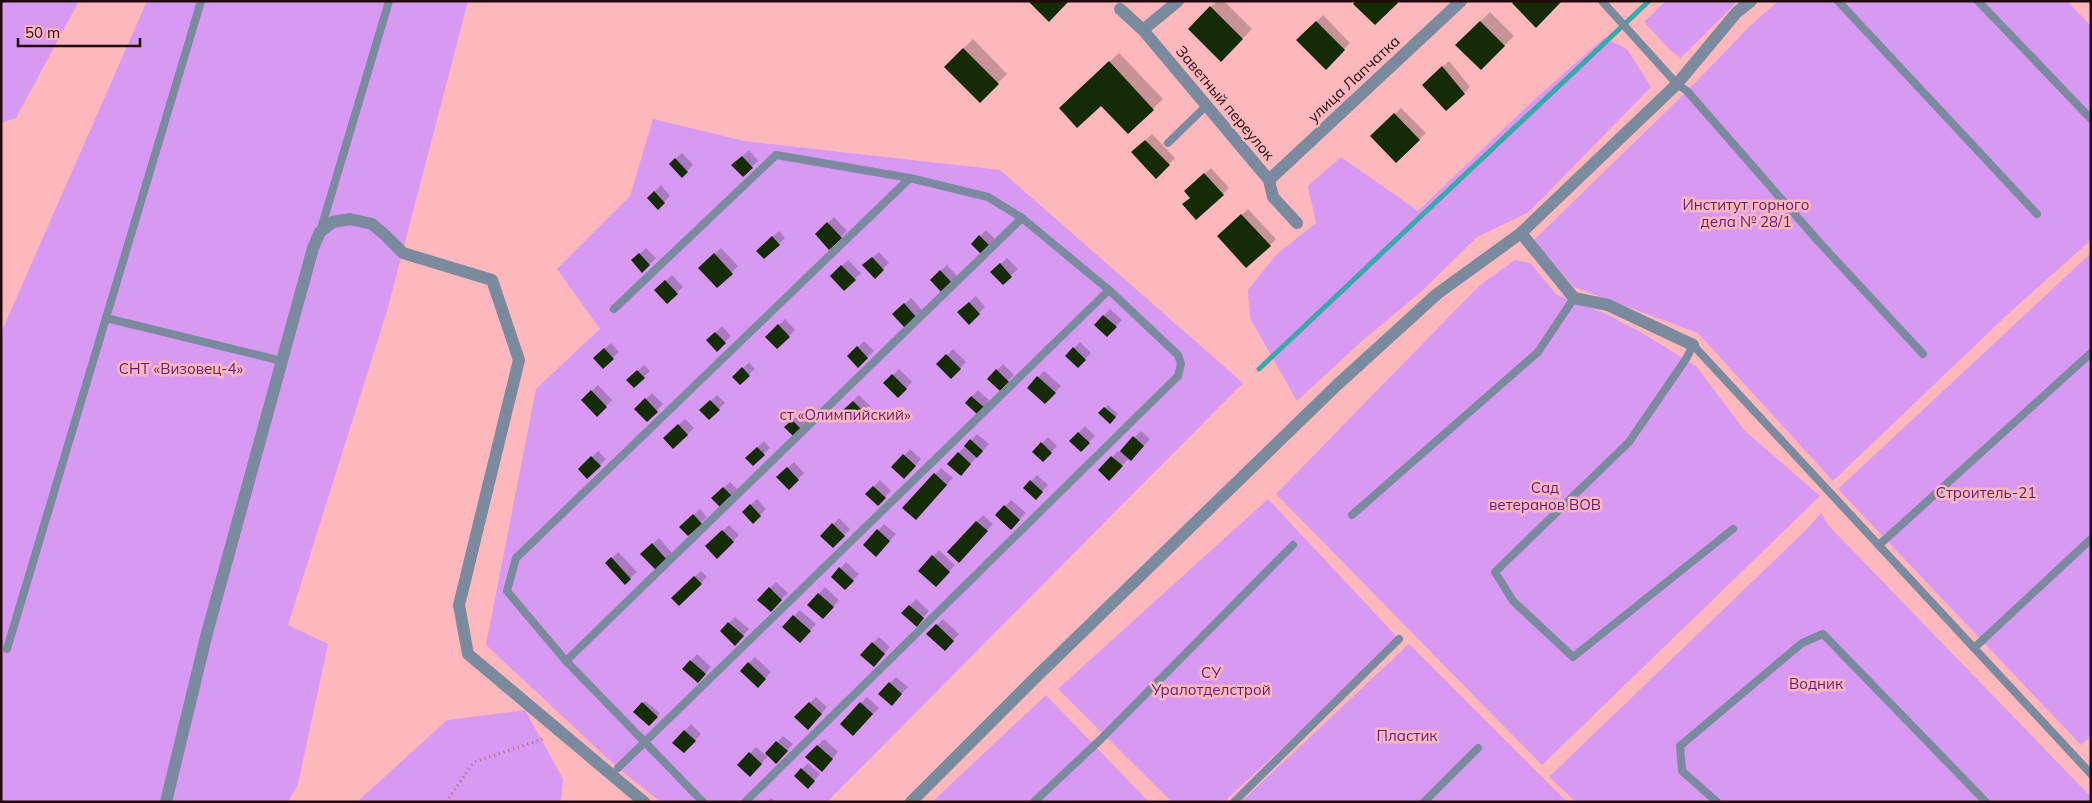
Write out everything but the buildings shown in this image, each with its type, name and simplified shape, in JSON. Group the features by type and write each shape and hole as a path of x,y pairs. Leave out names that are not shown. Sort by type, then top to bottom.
{"street":[{"path":"1143,30 1178,1"},
{"name":"улица Лапчатка","path":"1269,180 1461,1"},
{"path":"911,802 1036,677 1337,385 1437,294 1521,233 1677,84 1737,12 1751,1"},
{"name":"Заветный переулок","path":"1120,9 1143,30 1269,180 1272,197 1297,223"},
{"path":"166,802 206,632 313,248 320,232 334,222 350,219 372,224 403,253 492,280 518,360 459,605 468,654 562,733 613,770 644,802"},
{"path":"1521,233 1574,298 1608,304 1693,345"}],"lane":[{"path":"7,649 201,1"},
{"path":"320,232 390,1"},
{"path":"1602,1 1677,84 1687,91 1819,242 1923,354"},
{"path":"1838,1 2037,214"},
{"path":"1978,1 2091,119"},
{"path":"1168,143 1206,106"},
{"path":"614,309 776,155 910,178 988,197 1022,218 1108,290 1178,355 1181,364 1178,376 745,802"},
{"path":"703,802 566,661 507,591 516,558 910,178"},
{"path":"566,661 1022,218"},
{"path":"613,770 646,742 1108,290"},
{"path":"1352,516 1538,352 1574,298"},
{"path":"106,318 282,361"},
{"path":"1733,529 1574,657 1513,601 1495,572 1629,442 1686,359 1693,345 2091,774"},
{"path":"1879,545 2091,353"},
{"path":"1974,648 2091,539"},
{"path":"1034,802 1100,740 1293,545"},
{"path":"1717,802 1682,771 1680,746 1802,643 1823,634 1986,802"},
{"path":"1234,802 1399,639"},
{"path":"1424,802 1478,748"}],"path":[{"path":"446,802 474,762 562,733"}],"green space":[{"path":"1,1 79,1 16,118 1,123"},
{"name":"СНТ «Визовец-4»","path":"147,1 468,1 387,311 288,625 328,644 298,784 288,802 1,802 1,333"},
{"path":"1666,1 1738,1 1681,58 1670,50 1644,22"},
{"name":"Институт горного дела № 28/1","path":"1778,1 2067,1 2091,26 2091,240 2008,314 1833,481 1698,333 1574,287 1534,240 1687,91 1750,26"},
{"path":"1604,38 1627,49 1651,87 1529,212 1477,237 1422,291 1362,341 1297,401 1250,318 1248,290 1277,254 1316,223 1308,186 1341,157 1418,211 1536,98"},
{"name":"ст «Олимпийский»","path":"653,119 744,141 1000,170 1243,383 827,802 661,802 618,768 486,645 536,389 600,329 557,269 630,196"},
{"name":"Строитель-21","path":"2091,253 2091,736 2081,745 1838,489"},
{"name":"Сад ветеранов ВОВ","path":"1515,260 1530,263 1557,295 1604,313 1637,330 1696,366 1745,431 1820,496 1542,765 1276,494 1480,285"},
{"name":"СУ Уралотделстрой","path":"1268,499 1399,639 1224,802 1172,802 1058,689"},
{"name":"Водник","path":"1821,513 1828,525 2091,797 2091,802 1576,802 1549,777 1807,529"},
{"name":"Пластик","path":"1409,644 1567,802 1241,802"},
{"path":"1046,695 1149,802 932,802"},
{"path":"525,710 563,779 561,802 357,802 447,720"}],"waterway":[{"path":"1259,369 1649,1"}]}
